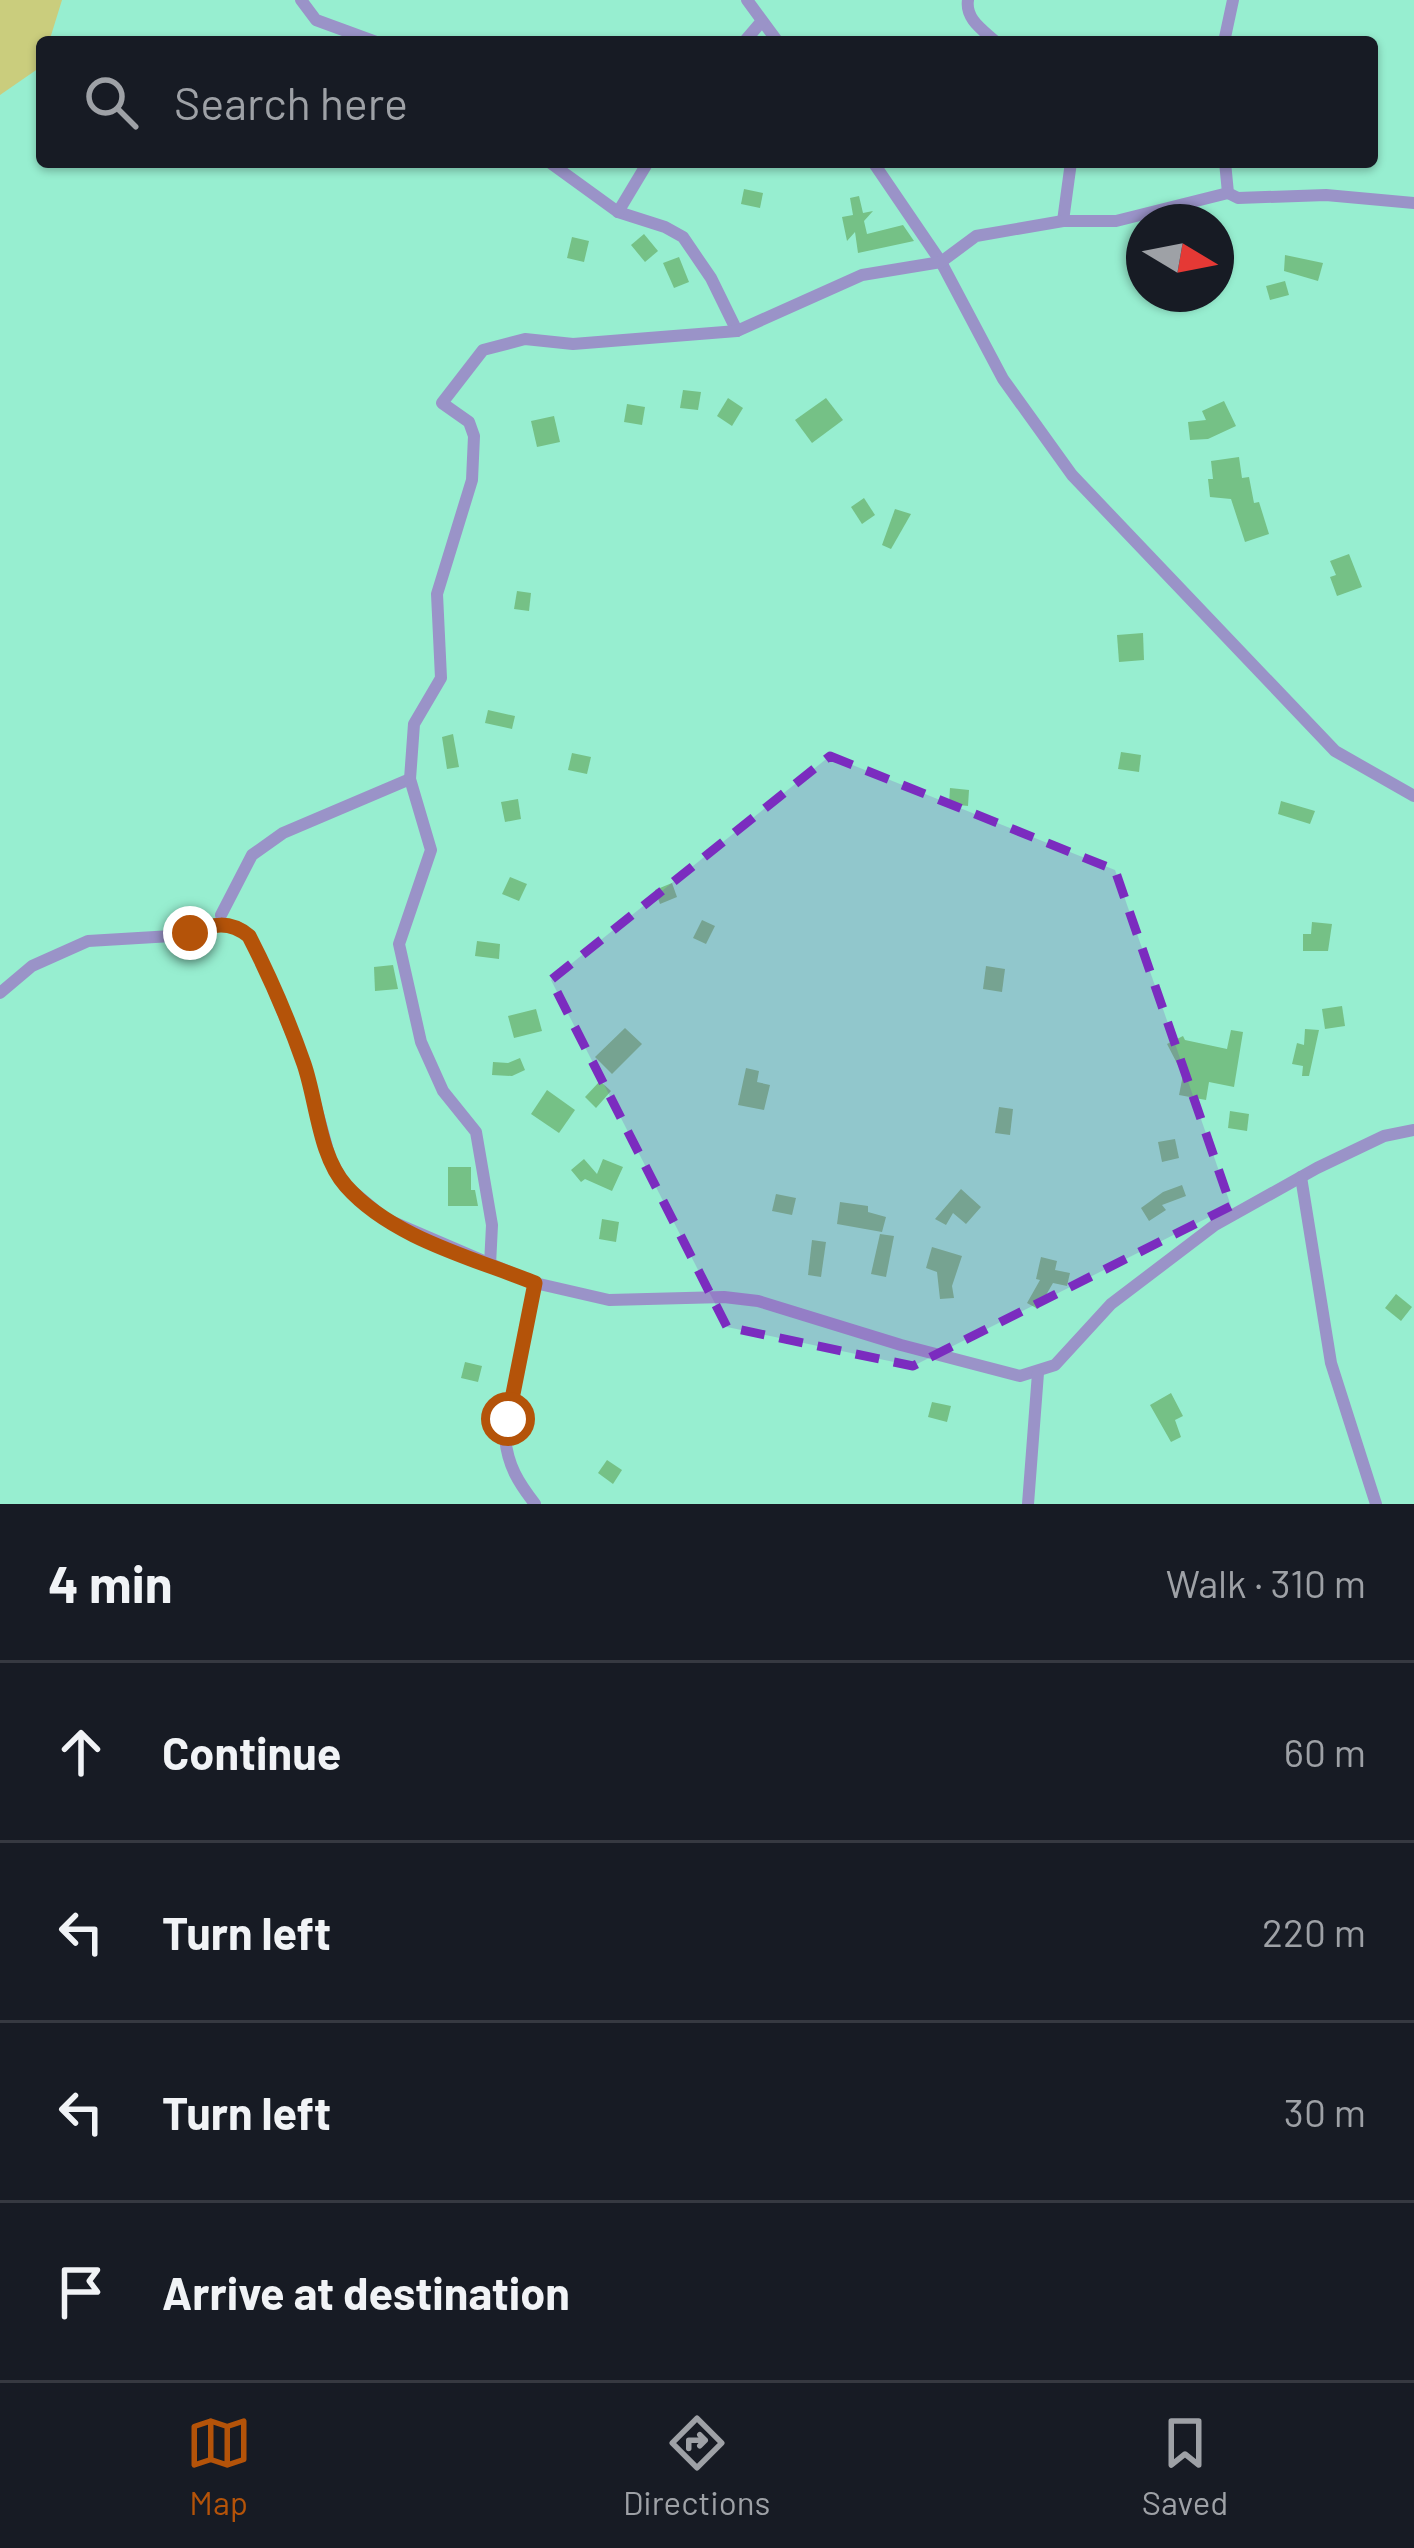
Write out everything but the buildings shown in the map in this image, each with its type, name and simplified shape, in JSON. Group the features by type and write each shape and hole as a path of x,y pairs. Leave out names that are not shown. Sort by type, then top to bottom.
{"street":[{"path":"301,0 316,20 360,36"},
{"path":"747,0 773,36"},
{"path":"968,0 972,21 989,36"},
{"path":"1225,36 1233,0"},
{"path":"749,36 762,21"},
{"path":"557,168 618,212 683,238 712,278 737,331"},
{"path":"618,212 644,168"},
{"path":"877,168 941,262 1003,379 1072,475 1334,751 1414,796"},
{"path":"1063,221 1070,168"},
{"path":"1226,168 1228,193"},
{"path":"490,1265 492,1225 476,1132 443,1091 421,1042 399,944 431,850 410,779 414,724 441,678 437,594 472,480 474,436 469,422 442,403 483,350 525,339 573,344 737,331 862,275 941,262 976,236 1063,221 1116,221 1228,193 1238,198 1326,196 1414,203"},
{"path":"221,915 252,855 283,833 410,779"},
{"path":"0,992 32,966 88,941 172,936 219,923 239,928 249,936 263,964 305,1066 330,1158 344,1184 386,1219 535,1283 609,1300 724,1297 758,1301 999,1373 1038,1373 1055,1365 1111,1304 1216,1226 1384,1136 1414,1130"},
{"path":"1301,1177 1331,1363 1376,1504"},
{"path":"535,1283 505,1438 515,1478 535,1504"},
{"path":"1028,1504 1038,1373"}],"highlighted area":[{"path":"830,756 1115,870 1231,1206 913,1366 727,1327 551,980"}],"green space":[{"path":"0,0 62,0 51,36 36,36 36,70 0,95"}],"route":[{"path":"190,933 219,923 249,936 305,1066 330,1158 344,1184 386,1219 413,1233 535,1283 508,1419"}]}
